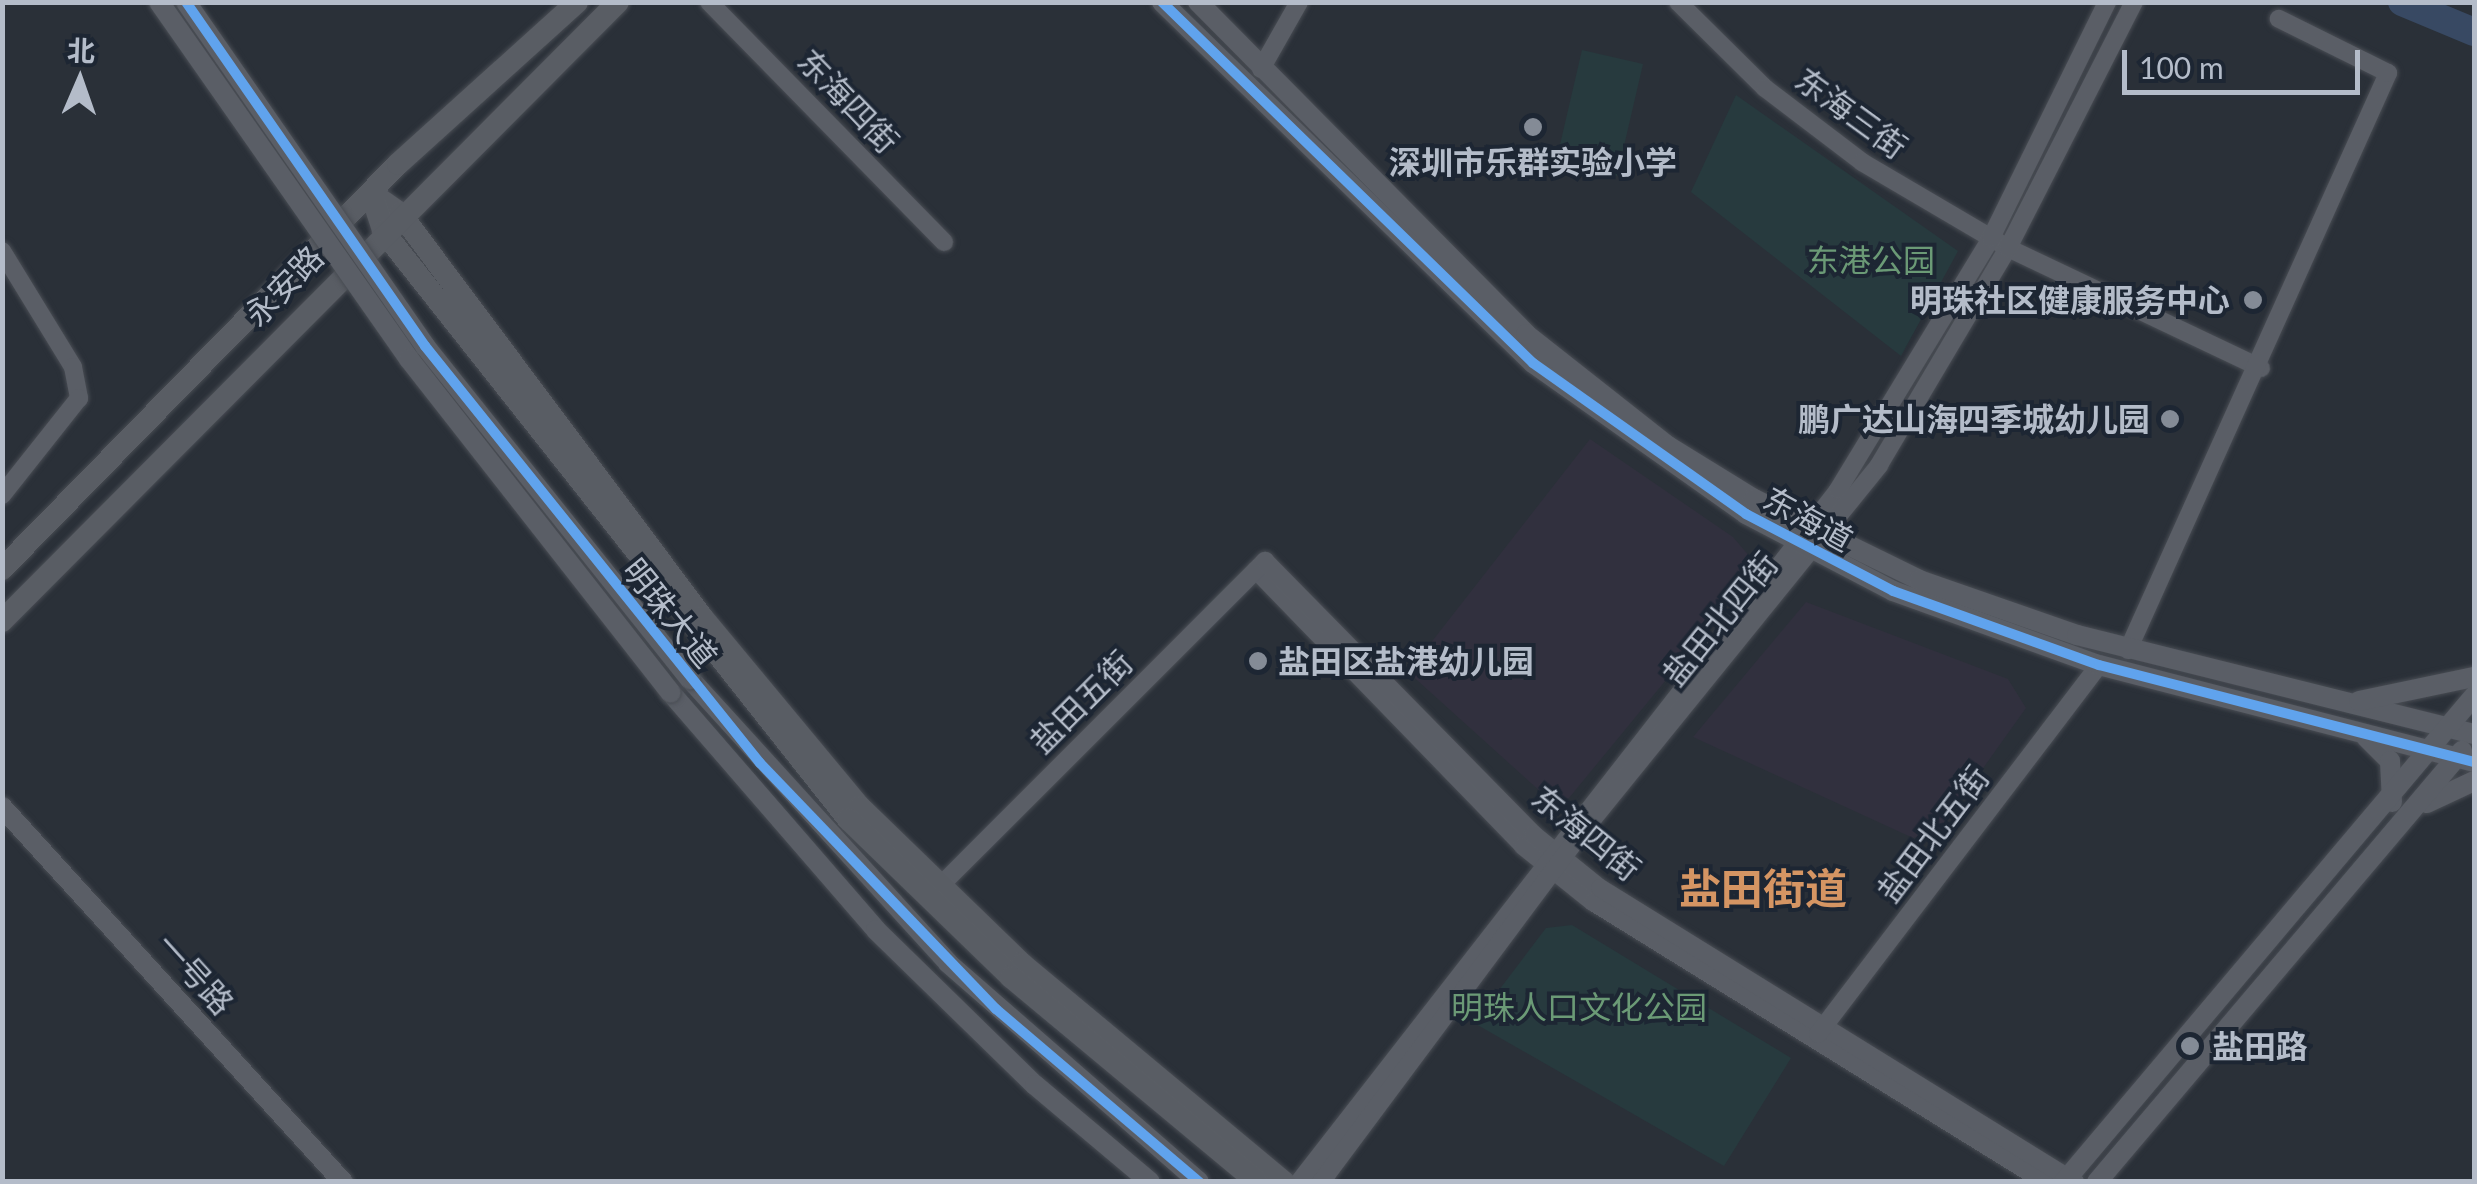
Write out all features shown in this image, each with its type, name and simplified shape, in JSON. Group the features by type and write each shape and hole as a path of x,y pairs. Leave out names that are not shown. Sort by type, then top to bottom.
{"main road":[{"name":"永安路","path":"2,569 371,193 577,2"},
{"name":"永安路","path":"2,621 400,214 618,2"},
{"name":"明珠大道","path":"371,193 400,214 758,689 940,886 1284,1182"},
{"name":"明珠大道","path":"371,193 383,232 848,819 1011,977 1257,1182"}],"street":[{"name":"明珠大道","path":"159,2 408,359 671,693 876,930 1034,1086 1150,1182"},
{"name":"明珠大道","path":"186,2 425,346 690,678 934,950 1198,1182"},
{"name":"东海四街","path":"709,2 944,242"},
{"name":"东海道","path":"1162,2 1533,363 1660,460 1812,540 2100,665 2466,760"},
{"name":"东海道","path":"1198,2 1542,347 1668,446 1812,540 1968,599 2128,650 2474,734"},
{"path":"1261,69 1299,2"},
{"name":"东海三街","path":"1678,2 1828,138 2008,248 2261,368"},
{"name":"盐田北四街","path":"1812,540 1991,238 2107,2"},
{"name":"盐田北四街","path":"1299,1182 1552,859 1916,408 2008,248 2134,2"},
{"path":"2128,650 2261,368 2388,73 2279,19"},
{"path":"2,251 73,367 79,398 2,495"},
{"name":"东海四街","path":"1260,566 1552,859 2046,1182"},
{"name":"盐田五街","path":"940,886 1260,566"},
{"name":"盐田北五街","path":"1819,1033 2100,665"},
{"path":"2354,702 2474,677"},
{"path":"2069,1180 2392,802 2474,696"},
{"path":"2356,730 2390,761 2392,802"},
{"path":"2097,1182 2412,812 2466,760 2474,734"},
{"path":"2412,812 2474,781"},
{"name":"一号路","path":"2,807 343,1182"},
{"name":"盐田北四街","path":"1320,1182 1552,859"},
{"name":"东海四街","path":"1819,1033 2069,1180"}],"shaded area":[{"path":"1590,439 1733,537 1750,557 1749,579 1569,798 1552,802 1408,672"},
{"path":"1806,602 2008,679 2026,708 1939,830 1913,838 1693,737"}],"green space":[{"path":"1582,50 1643,64 1617,176 1556,162"},
{"name":"东港公园","path":"1736,95 1958,251 1901,356 1691,192"},
{"name":"明珠人口文化公园","path":"1572,925 1791,1058 1724,1166 1474,1023 1546,928"}],"waterway":[{"path":"2402,2 2474,32"}],"cycle path":[{"path":"186,2 425,346 760,763 996,1009 1199,1182"},
{"path":"1162,2 1533,363 1746,514 1893,591 2099,665 2474,762"}],"place":[{"name":"深圳市乐群实验小学","path":"1533,127"},
{"name":"明珠社区健康服务中心","path":"2253,300"},
{"name":"鹏广达山海四季城幼儿园","path":"2170,419"},
{"name":"盐田区盐港幼儿园","path":"1258,661"},
{"name":"盐田路","path":"2190,1046"}],"district":[{"name":"盐田街道","path":"1763,888"}]}
